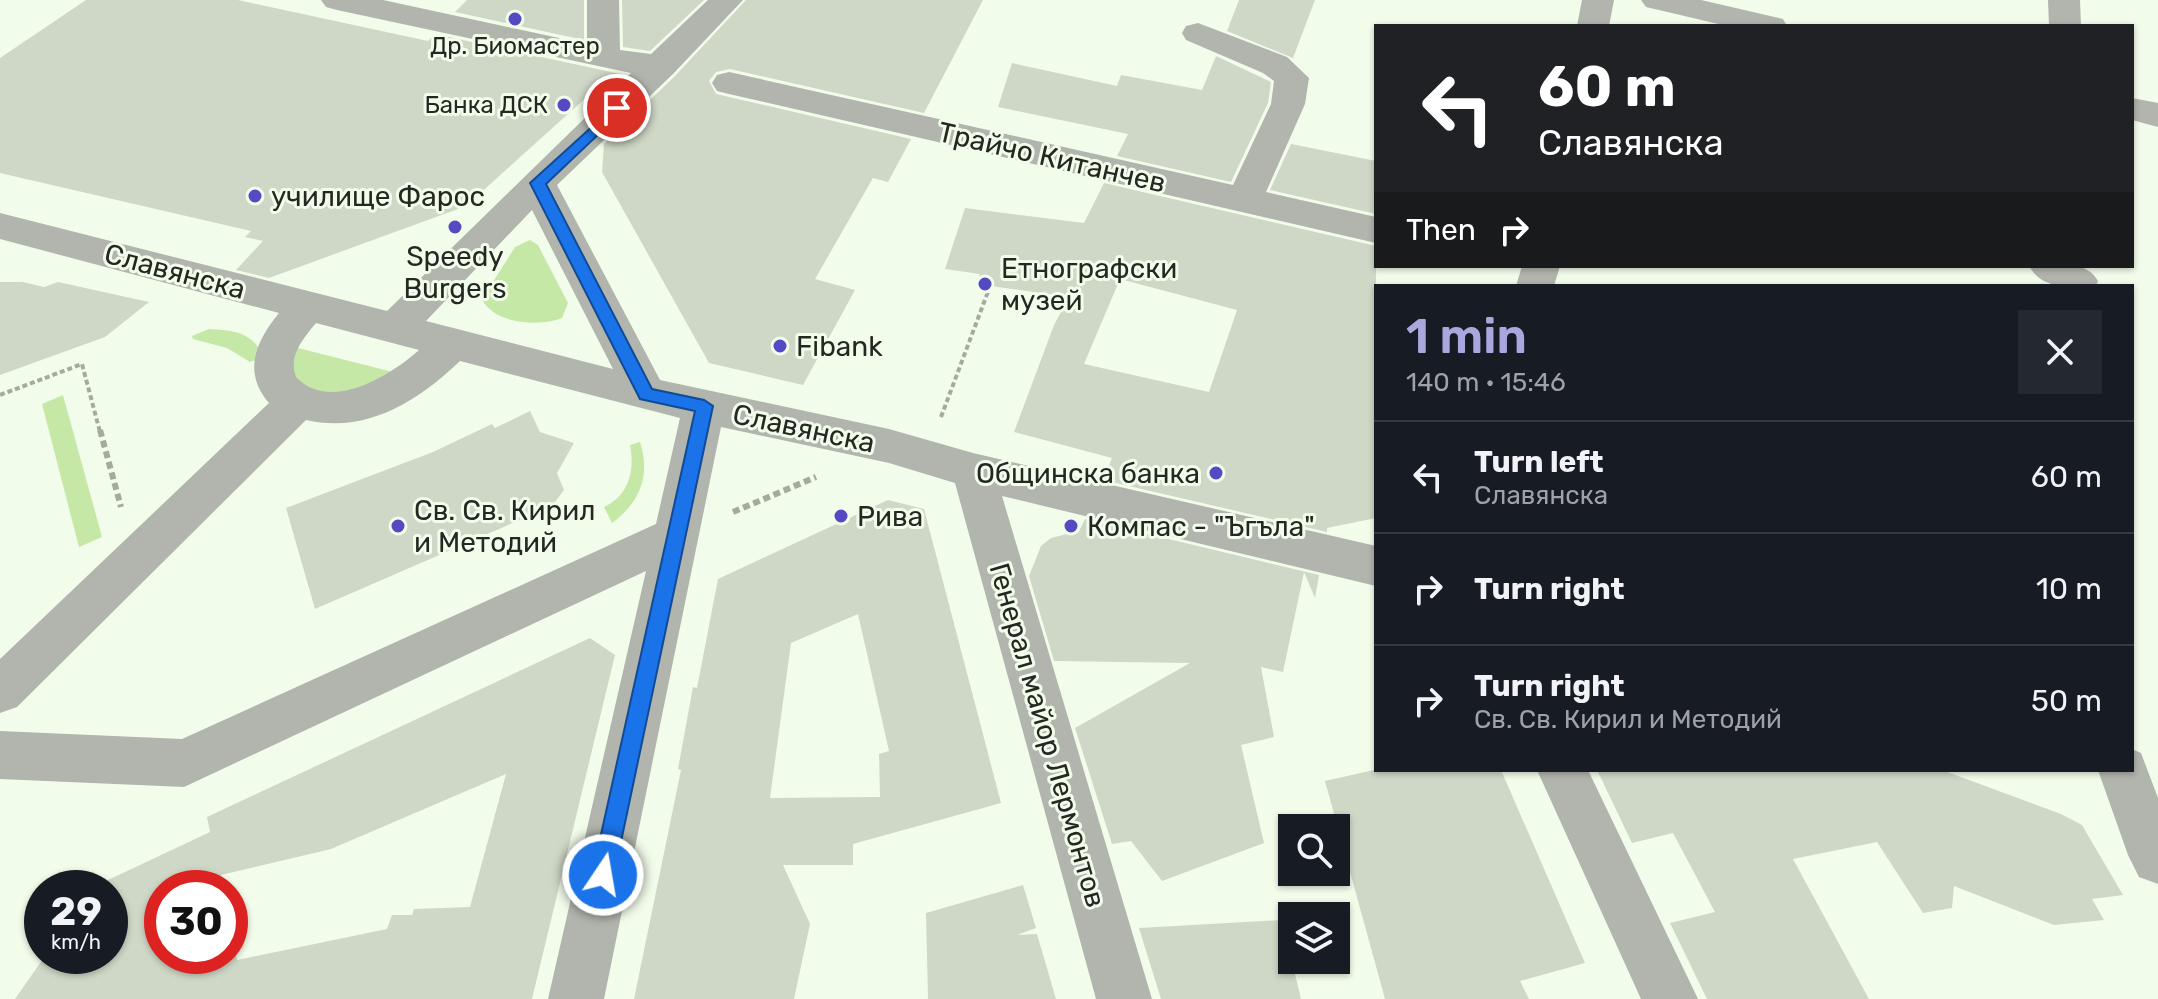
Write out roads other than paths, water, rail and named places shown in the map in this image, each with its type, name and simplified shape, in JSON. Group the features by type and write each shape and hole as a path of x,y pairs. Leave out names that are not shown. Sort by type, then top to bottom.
{"street":[{"path":"337,0 604,58 661,66"},
{"path":"603,0 604,58"},
{"path":"394,329 537,183 727,0"},
{"path":"1593,24 1598,0"},
{"path":"1657,0 1762,24"},
{"path":"2064,0 2065,24"},
{"path":"1198,33 1275,65 1292,78 1288,104 1244,200"},
{"name":"Трайчо Китанчев","path":"729,83 1374,230"},
{"path":"2134,109 2158,115"},
{"path":"537,183 646,394"},
{"name":"Славянска","path":"0,226 646,394 908,450 973,471 1374,566"},
{"path":"307,306 281,339 273,369 282,391 297,402 346,408 380,398 415,378 452,344"},
{"path":"0,691 129,540 297,402"},
{"path":"576,999 704,406"},
{"name":"Генерал майор Лермонтов","path":"973,471 1124,999"},
{"path":"0,755 184,763 677,535"},
{"path":"1563,772 1670,999"},
{"path":"2124,772 2146,837 2158,858"},
{"path":"2128,772 2158,785"}],"place":[{"name":"Др. Биомастер","path":"515,19"},
{"name":"Банка ДСК","path":"564,105"},
{"name":"училище Фарос","path":"255,196"},
{"name":"Speedy Burgers","path":"455,227"},
{"name":"Етнографски музей","path":"985,284"},
{"name":"Fibank","path":"780,346"},
{"name":"Общинска банка","path":"1216,473"},
{"name":"Рива","path":"841,516"},
{"name":"Св. Св. Кирил и Методий","path":"398,526"},
{"name":"Компас - \"Ъгъла\"","path":"1071,526"}]}
